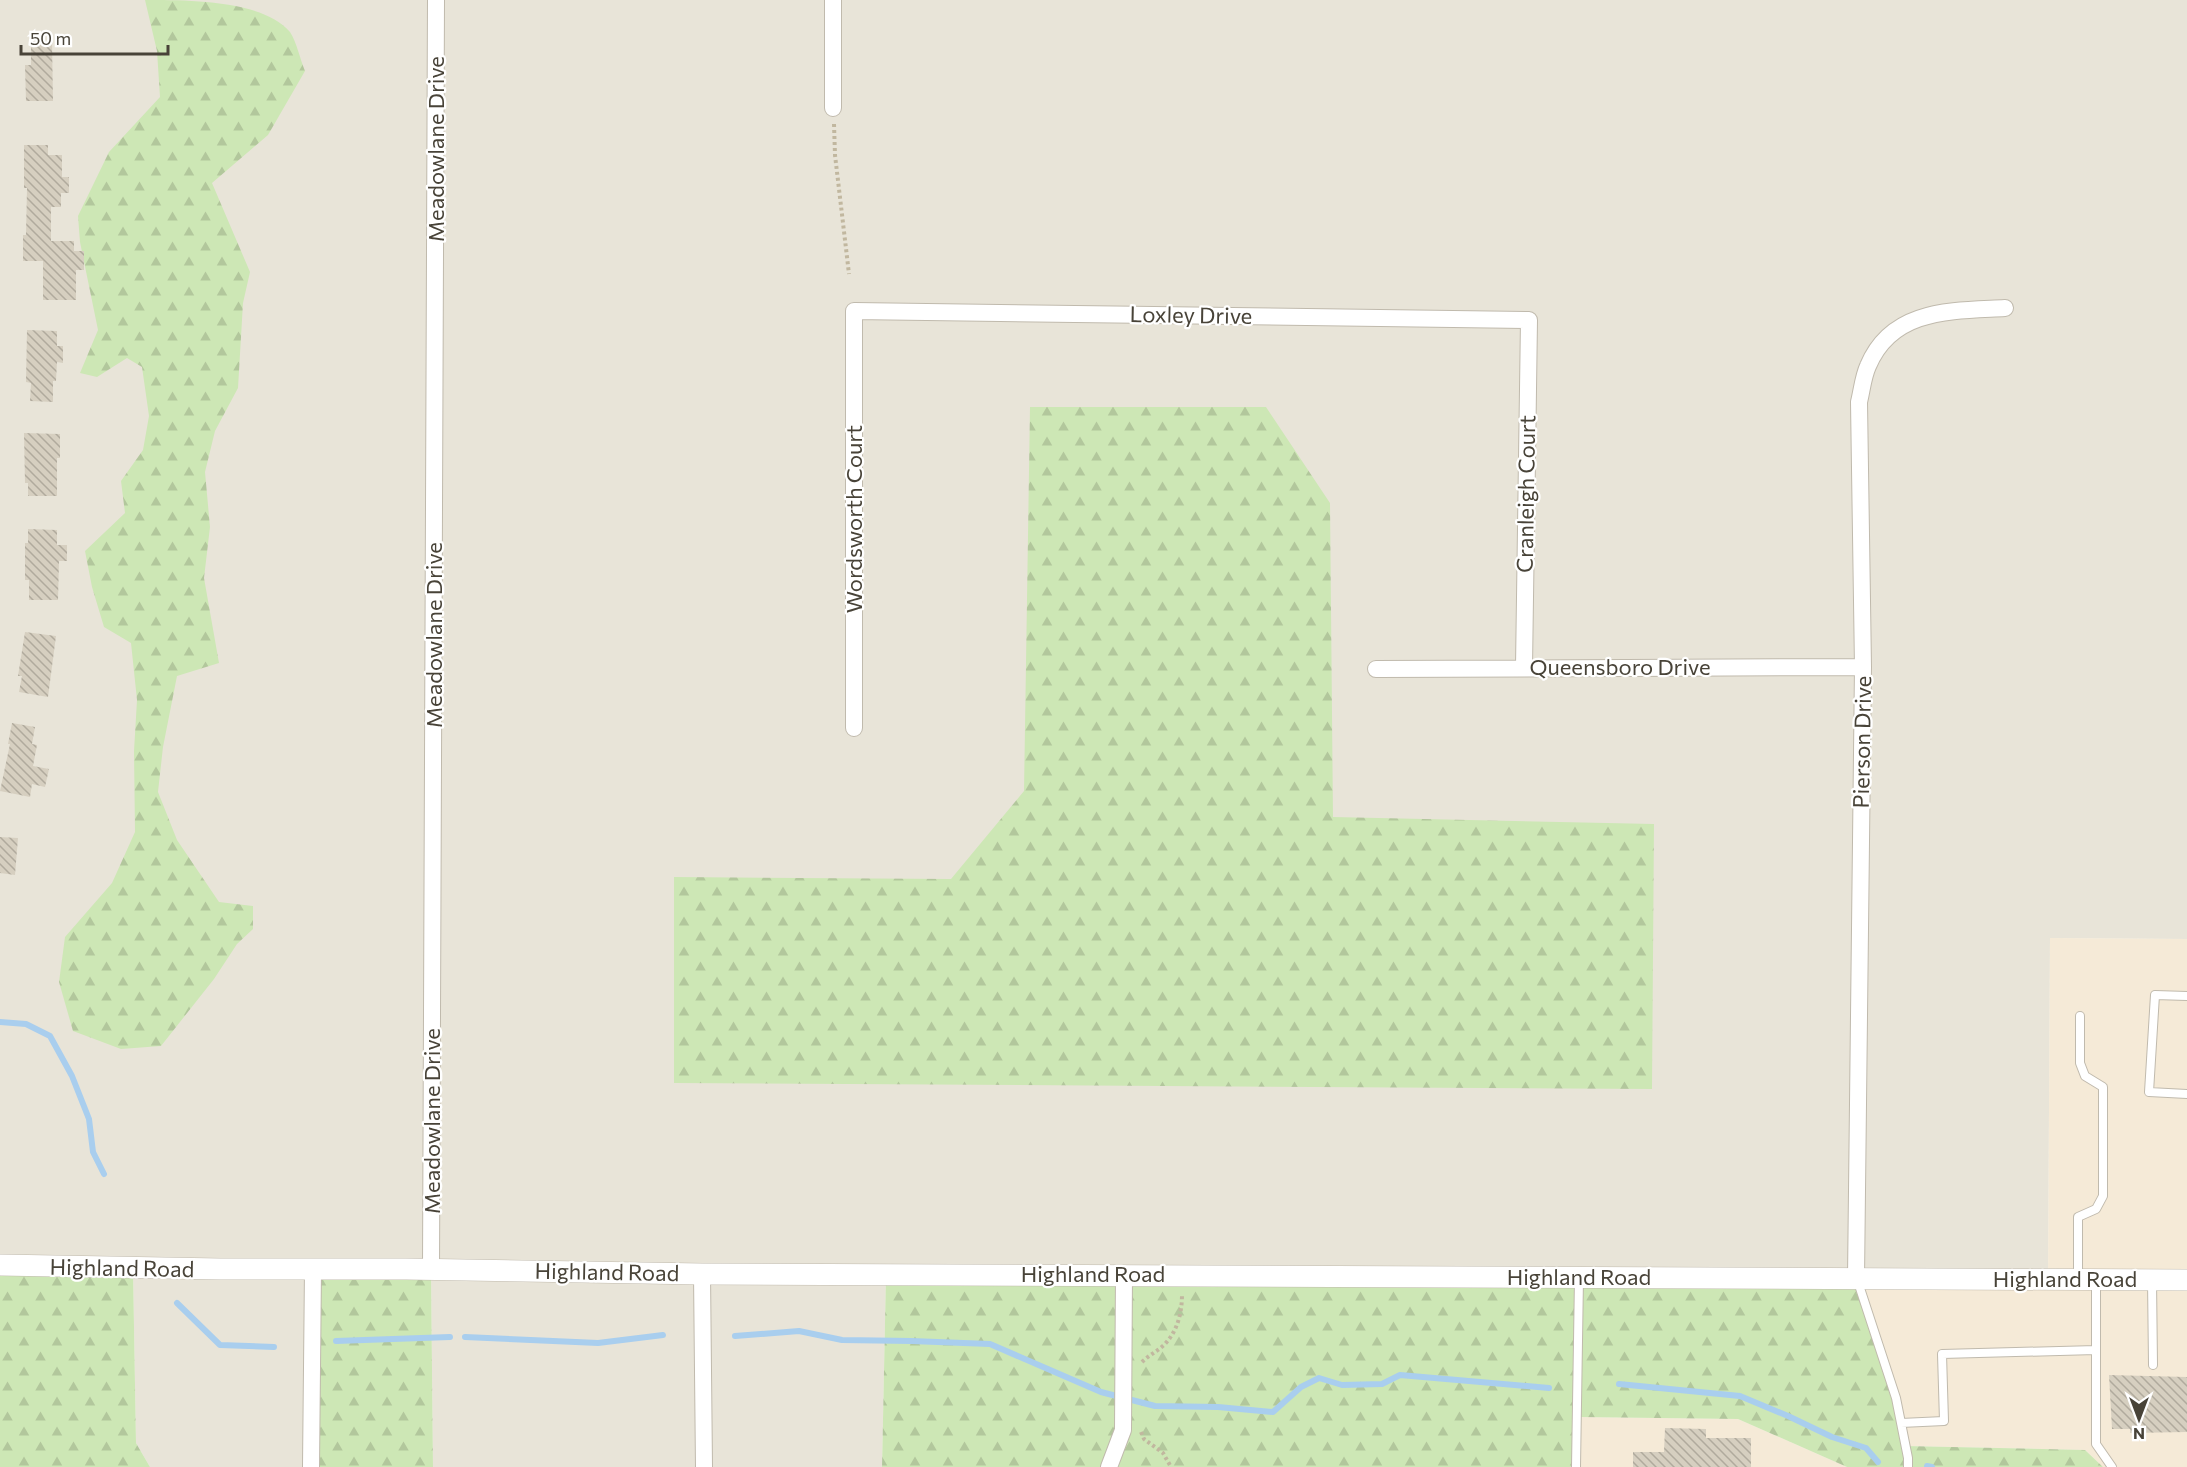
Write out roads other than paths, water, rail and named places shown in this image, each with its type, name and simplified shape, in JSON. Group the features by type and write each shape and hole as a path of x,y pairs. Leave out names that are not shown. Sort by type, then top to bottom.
{"street":[{"name":"Meadowlane Drive","path":"431,1269 436,0"},
{"path":"833,0 833,108"},
{"name":"Pierson Drive","path":"1856,1278 1863,668 1859,402 1867,368 1875,352 1892,332 1914,320 1944,311 2005,308"},
{"name":"Loxley Drive","path":"854,311 1529,320"},
{"name":"Wordsworth Court","path":"854,311 854,728"},
{"name":"Cranleigh Court","path":"1524,668 1529,320"},
{"name":"Queensboro Drive","path":"1376,669 1863,668"},
{"name":"Highland Road","path":"0,1265 150,1269 431,1269 702,1274 2187,1280"},
{"path":"311,1467 314,1269"},
{"path":"702,1274 704,1467"},
{"path":"1109,1467 1123,1430 1132,1371 1124,1274"}],"lane":[{"path":"2187,996 2155,995 2149,1092 2187,1094"},
{"path":"2079,1016 2079,1063 2085,1076 2103,1087 2103,1196 2097,1209 2078,1217 2096,1350 2096,1444 2112,1467"},
{"path":"1576,1467 1579,1277"},
{"path":"1856,1278 1896,1398 1908,1467"},
{"path":"2152,1280 2153,1365"},
{"path":"1901,1423 1944,1421 1942,1354 2096,1350"}],"waterway":[{"path":"0,1022 26,1024 50,1036 72,1076 89,1119 93,1152 104,1174"},
{"path":"177,1303 220,1345 274,1347"},
{"path":"735,1336 799,1331 842,1340 990,1344 1101,1392 1155,1406 1218,1407 1273,1412 1301,1387 1319,1378 1342,1385 1382,1384 1400,1375 1549,1388"},
{"path":"465,1337 598,1343 663,1335"},
{"path":"336,1341 450,1337"},
{"path":"1619,1384 1740,1396 1832,1437 1866,1448 1878,1462"},
{"path":"1927,1466 1932,1467"}]}
